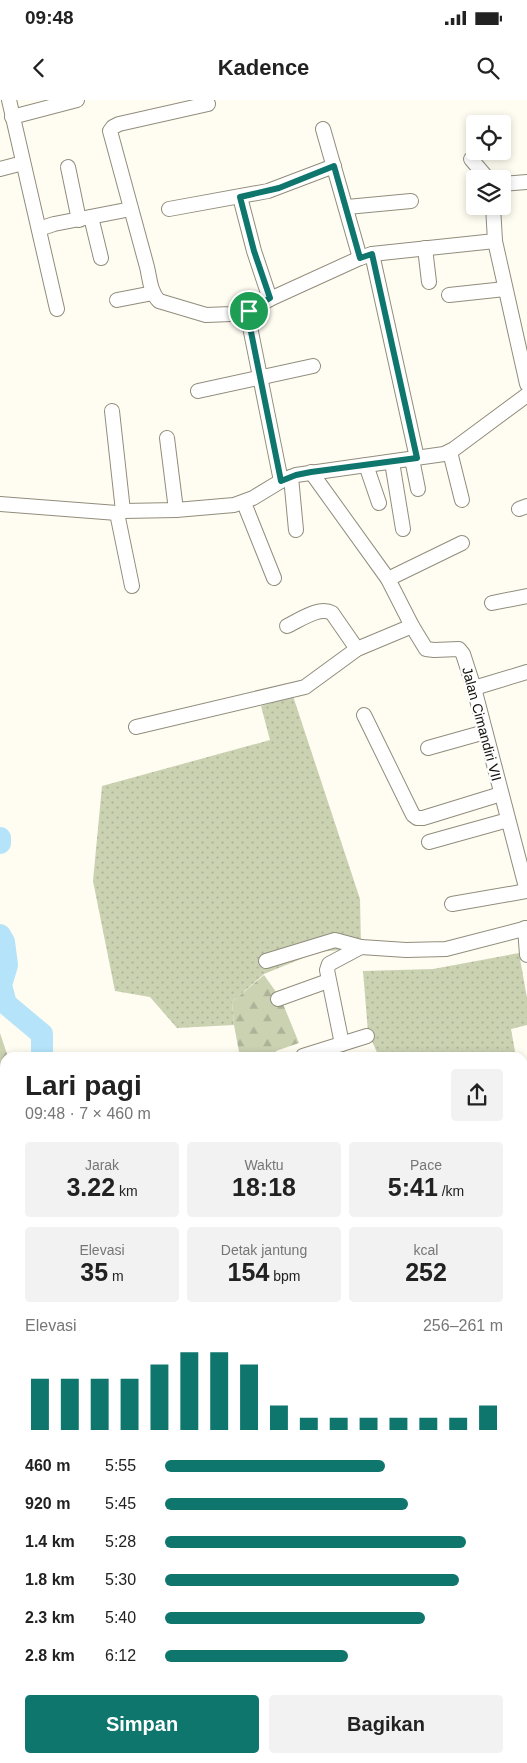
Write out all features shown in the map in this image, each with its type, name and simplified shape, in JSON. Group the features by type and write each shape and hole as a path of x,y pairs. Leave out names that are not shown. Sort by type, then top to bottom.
{"street":[{"path":"8,100 57,309"},
{"path":"12,117 77,100"},
{"path":"208,104 113,126 110,131 153,292 159,301 206,315 249,311 270,298 366,256 495,241"},
{"path":"323,129 347,207 366,256 415,459 418,489"},
{"path":"472,160 480,170"},
{"path":"0,169 23,163"},
{"path":"169,209 240,197 279,188 334,166"},
{"path":"68,167 85,219 101,258"},
{"path":"511,183 527,182"},
{"path":"240,197 254,251 270,298"},
{"path":"347,207 412,201"},
{"path":"39,229 54,224 131,209"},
{"path":"494,215 495,241 527,384"},
{"path":"425,248 428,282"},
{"path":"449,295 505,289"},
{"path":"117,300 153,292"},
{"path":"249,311 248,317 260,377 286,479 296,530"},
{"path":"198,390 313,366"},
{"path":"0,504 120,512 176,510 244,503 286,479 311,472 415,459 450,452 527,394"},
{"path":"112,411 120,512 132,586"},
{"path":"167,438 176,510"},
{"path":"450,452 462,500"},
{"path":"392,462 403,529"},
{"path":"366,465 379,503"},
{"name":"Jalan Cimandiri VII","path":"311,472 388,580 426,649 459,649 463,654 474,688 527,891"},
{"path":"244,503 274,578"},
{"path":"388,580 462,543"},
{"path":"492,604 527,596"},
{"path":"287,626 327,610 332,613 358,649"},
{"path":"136,727 305,687 358,649 412,626"},
{"path":"474,688 527,672"},
{"path":"364,715 412,815 417,818 423,818 501,794"},
{"path":"428,748 485,732"},
{"path":"429,842 508,820"},
{"path":"452,904 527,891"},
{"path":"266,961 335,940 361,947 406,950 446,949 526,928 527,955"},
{"path":"342,1044 327,970 329,964 361,947"},
{"path":"278,999 328,981"},
{"path":"316,1052 367,1036"}],"green space":[{"path":"293,696 360,899 361,948 318,952 264,974 232,1002 234,1025 177,1028 150,997 115,991 93,881 102,786 270,740 261,706"},
{"path":"519,953 527,998 527,1025 511,1029 515,1052 377,1052 368,1032 363,971 433,969"},
{"path":"264,975 281,999 299,1043 276,1052 239,1052 232,1002"},
{"path":"0,1033 6,1052 0,1052"}],"waterway":[{"path":"0,838 0,843"},
{"path":"0,935 4,942 7,965 1,985 6,1004 42,1034 42,1052"}],"route":[{"path":"334,166 360,258 372,254 417,458 311,472 281,481 248,317 249,311 270,298 254,251 240,197 279,188 334,166"}]}
